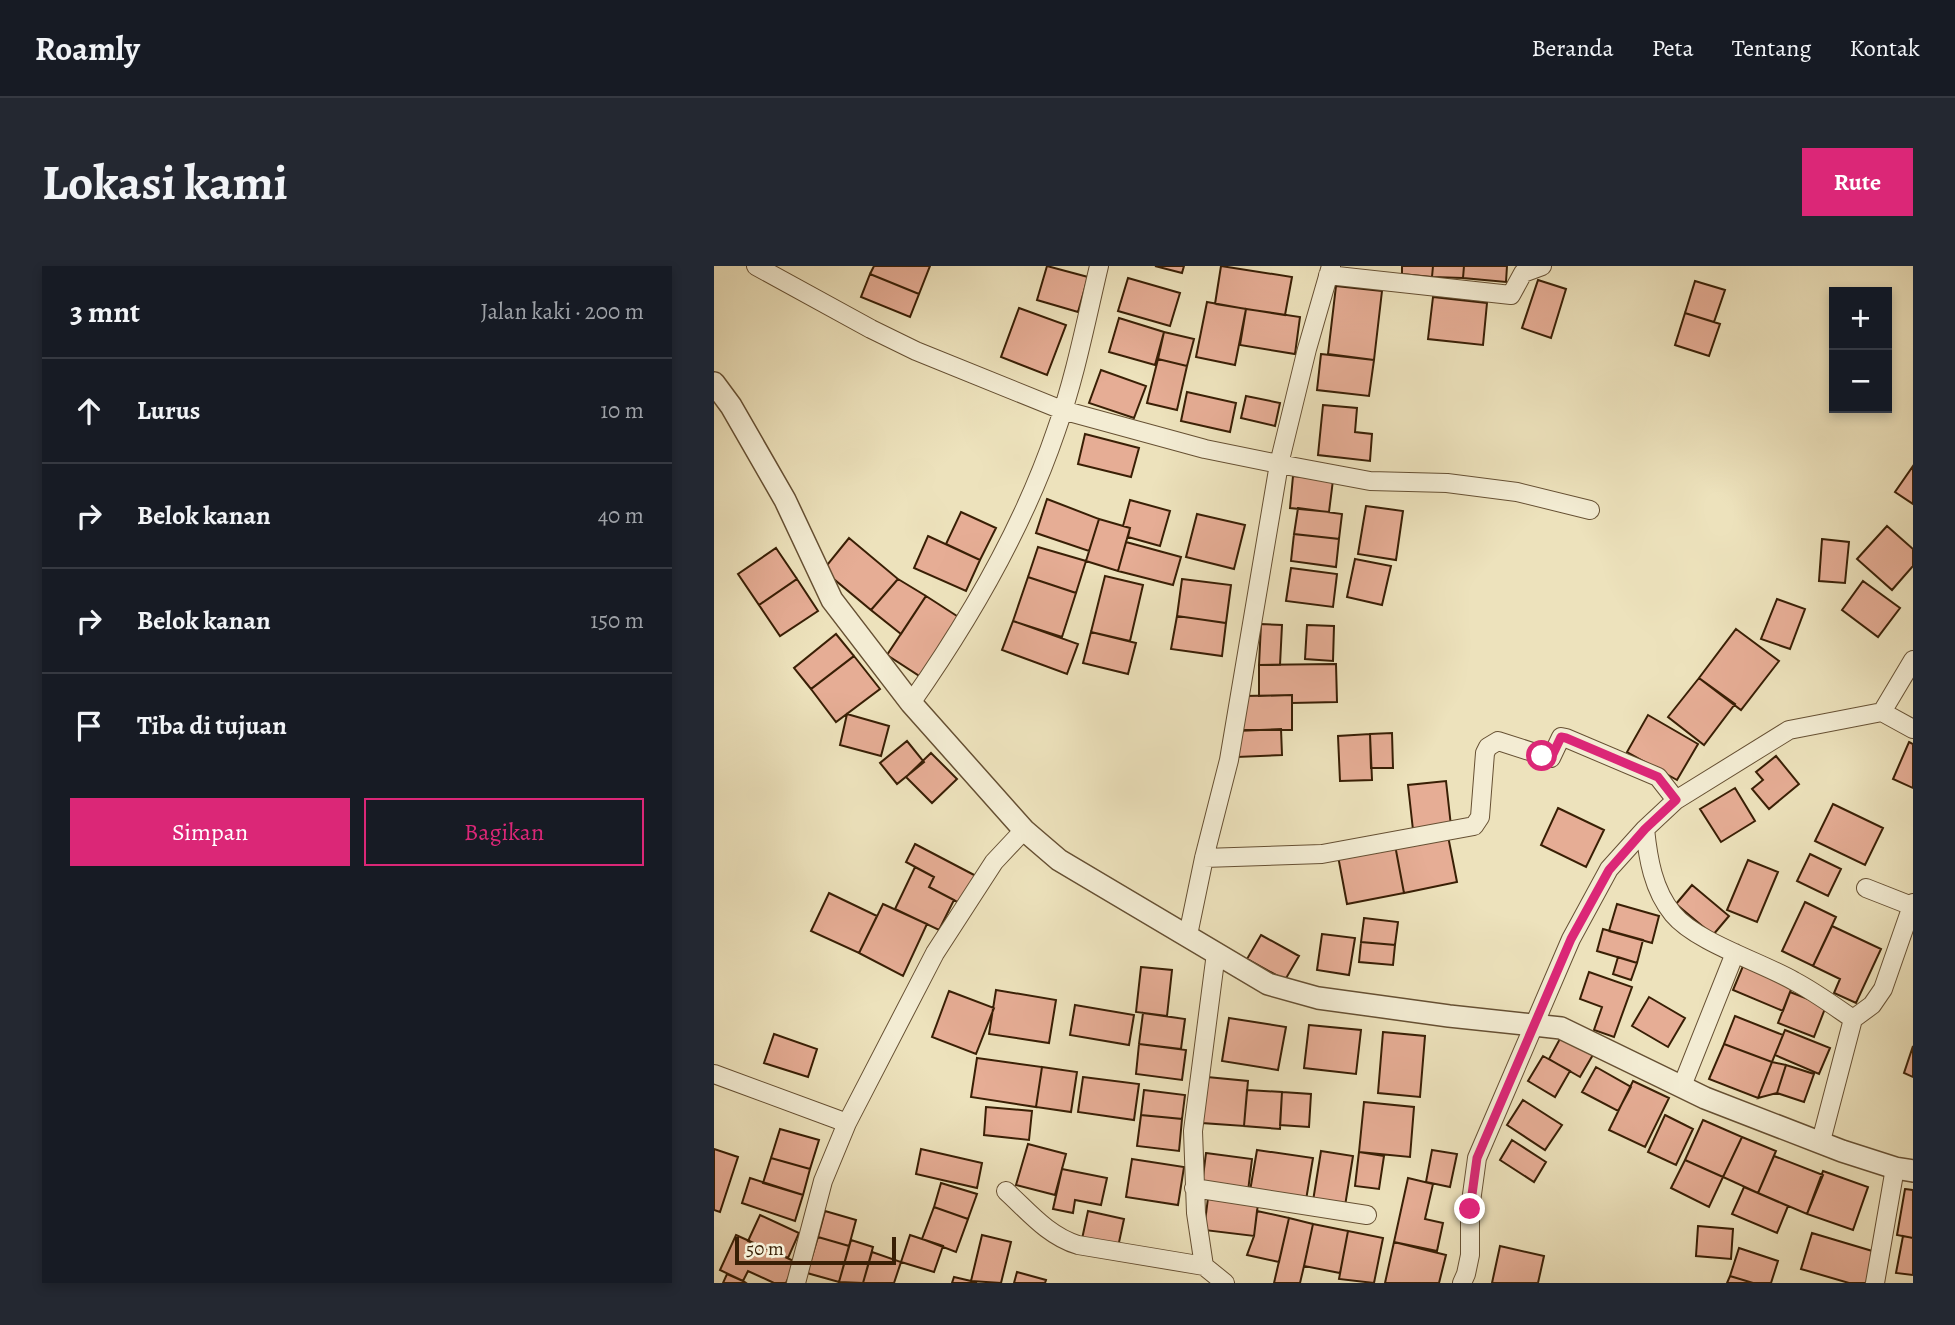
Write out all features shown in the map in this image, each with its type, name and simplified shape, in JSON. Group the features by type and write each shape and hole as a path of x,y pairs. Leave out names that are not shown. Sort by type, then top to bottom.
{"street":[{"path":"756,266 916,351 1062,410 1206,449 1279,464 1370,481 1447,483 1517,492 1590,510"},
{"path":"911,703 945,655 1014,533 1056,430 1099,266"},
{"path":"1188,936 1228,760 1279,464 1329,271 1511,295 1523,273 1542,266"},
{"path":"714,383 731,406 785,500 832,600 911,703 1024,830 1059,860 1268,984 1318,998 1561,1028 1706,1098 1842,1151 1904,1169 1875,1283"},
{"path":"1882,712 1913,660"},
{"path":"1462,1283 1470,1255 1470,1209 1477,1158 1571,939 1609,870 1645,829 1676,800 1789,730 1882,712 1913,729"},
{"path":"1204,859 1322,854 1474,826 1480,817 1485,753 1488,747 1498,741 1551,758 1561,737 1566,738 1658,777 1676,800"},
{"path":"1645,829 1647,851 1656,887 1673,915 1702,937 1794,981 1853,1018"},
{"path":"796,1283 824,1181 846,1122 935,953 994,862 1024,830"},
{"path":"1821,1141 1853,1018 1872,1005 1883,989 1912,905 1866,888"},
{"path":"1204,1265 1194,1188 1193,1131 1216,953"},
{"path":"1682,1086 1735,953"},
{"path":"714,1074 846,1122"},
{"path":"1194,1188 1367,1215"},
{"path":"1006,1191 1063,1241 1204,1265 1226,1283"}],"building":[{"path":"874,266 930,266 919,294 870,274"},
{"path":"1047,266 1088,277 1078,312 1037,300"},
{"path":"1155,266 1184,266 1182,273"},
{"path":"1221,266 1292,277 1285,315 1215,304"},
{"path":"1402,266 1433,266 1432,277 1402,274"},
{"path":"1433,266 1464,266 1463,278 1432,277"},
{"path":"1464,266 1507,266 1506,282 1463,278"},
{"path":"870,274 919,294 910,317 861,297"},
{"path":"1128,278 1180,293 1170,326 1118,311"},
{"path":"1538,280 1566,289 1551,338 1522,328"},
{"path":"1695,281 1725,290 1714,322 1685,313"},
{"path":"1336,286 1382,291 1374,360 1328,354"},
{"path":"1433,297 1487,303 1483,345 1428,339"},
{"path":"1207,302 1246,309 1235,365 1196,357"},
{"path":"1019,308 1066,325 1047,375 1001,357"},
{"path":"1246,309 1300,317 1295,354 1240,345"},
{"path":"1685,313 1720,324 1709,356 1675,345"},
{"path":"1119,318 1164,332 1155,365 1109,352"},
{"path":"1164,332 1194,339 1187,366 1158,359"},
{"path":"1321,354 1374,360 1369,396 1317,390"},
{"path":"1158,359 1187,366 1177,410 1147,403"},
{"path":"1101,370 1146,386 1134,418 1089,403"},
{"path":"1187,392 1236,403 1230,432 1181,421"},
{"path":"1246,396 1280,403 1275,426 1241,418"},
{"path":"1323,405 1357,408 1355,432 1372,434 1370,461 1318,455"},
{"path":"1085,434 1139,448 1131,477 1078,464"},
{"path":"1913,466 1913,504 1895,492"},
{"path":"1293,476 1333,480 1329,512 1290,508"},
{"path":"1047,499 1099,519 1089,551 1036,533"},
{"path":"1130,500 1170,511 1160,546 1128,537 1130,528 1123,526"},
{"path":"1366,506 1403,511 1396,560 1358,554"},
{"path":"1298,508 1342,514 1339,539 1294,534"},
{"path":"961,512 996,528 980,560 946,544"},
{"path":"1197,514 1245,525 1234,569 1186,557"},
{"path":"1099,519 1130,528 1118,571 1086,561"},
{"path":"1887,526 1913,549 1913,566 1892,590 1857,559"},
{"path":"1294,534 1339,539 1336,567 1291,561"},
{"path":"928,536 980,560 966,591 914,568"},
{"path":"849,538 898,579 871,610 823,570"},
{"path":"1822,539 1849,542 1845,583 1819,581"},
{"path":"1126,542 1181,557 1173,585 1118,571"},
{"path":"1038,547 1086,561 1076,593 1028,577"},
{"path":"776,548 797,579 759,605 738,574"},
{"path":"1355,559 1391,566 1382,605 1347,597"},
{"path":"1291,568 1337,574 1333,607 1286,601"},
{"path":"1105,576 1143,585 1130,641 1091,632"},
{"path":"1028,577 1076,593 1062,637 1013,621"},
{"path":"797,579 818,611 780,636 759,605"},
{"path":"898,579 926,596 901,634 871,610"},
{"path":"1182,579 1231,585 1226,623 1177,616"},
{"path":"1863,581 1900,608 1878,637 1842,610"},
{"path":"926,596 960,618 921,677 887,655"},
{"path":"1777,599 1805,609 1790,649 1761,639"},
{"path":"1177,616 1226,623 1222,656 1171,649"},
{"path":"1013,621 1078,644 1067,674 1002,650"},
{"path":"1261,624 1282,625 1280,665 1259,665"},
{"path":"1307,625 1334,626 1333,661 1305,659"},
{"path":"1736,629 1779,661 1741,710 1699,678"},
{"path":"1091,632 1136,643 1128,674 1083,663"},
{"path":"836,634 854,656 811,689 794,668"},
{"path":"854,656 880,689 836,722 811,689"},
{"path":"1336,664 1337,702 1292,703 1292,695 1259,696 1259,665"},
{"path":"1699,678 1735,704 1704,745 1668,717"},
{"path":"1292,695 1292,730 1243,730 1243,696"},
{"path":"847,714 889,726 881,756 840,745"},
{"path":"1648,715 1698,744 1677,780 1627,752"},
{"path":"1281,729 1282,755 1237,757 1236,731"},
{"path":"1392,733 1393,768 1371,768 1370,734"},
{"path":"1370,734 1372,780 1340,781 1338,736"},
{"path":"907,741 924,762 897,784 880,763"},
{"path":"1909,742 1913,744 1913,788 1893,779"},
{"path":"931,753 957,779 932,803 906,777"},
{"path":"1776,756 1799,784 1769,809 1752,789 1763,780 1756,772"},
{"path":"1446,781 1451,826 1413,830 1408,785"},
{"path":"1735,788 1755,821 1721,842 1700,809"},
{"path":"1833,804 1883,828 1865,865 1815,841"},
{"path":"1558,808 1604,830 1586,867 1541,845"},
{"path":"1448,836 1457,882 1404,893 1395,845"},
{"path":"915,844 978,877 963,905 929,887 934,877 906,862"},
{"path":"1395,845 1404,893 1347,904 1338,856"},
{"path":"1810,854 1841,869 1828,896 1797,881"},
{"path":"1748,860 1778,872 1757,922 1727,910"},
{"path":"915,867 934,877 929,887 954,900 939,930 895,909"},
{"path":"1692,885 1729,916 1713,935 1676,904"},
{"path":"829,893 877,916 859,953 811,931"},
{"path":"1805,902 1836,917 1813,966 1782,951"},
{"path":"883,904 927,924 903,976 859,953"},
{"path":"1617,904 1659,916 1652,943 1609,931"},
{"path":"1364,918 1398,922 1395,945 1361,942"},
{"path":"1832,926 1881,949 1856,1003 1834,993 1840,979 1813,966"},
{"path":"1603,929 1643,940 1637,963 1597,951"},
{"path":"1322,934 1355,938 1349,975 1317,970"},
{"path":"1261,935 1299,956 1285,980 1247,959"},
{"path":"1361,942 1395,945 1393,965 1359,962"},
{"path":"1618,957 1637,963 1631,980 1613,974"},
{"path":"1743,966 1792,987 1783,1011 1733,990"},
{"path":"1141,967 1172,970 1167,1016 1136,1012"},
{"path":"1589,972 1632,987 1614,1037 1594,1030 1602,1007 1580,999"},
{"path":"996,990 1056,1000 1049,1043 989,1034"},
{"path":"949,991 994,1008 976,1054 932,1037"},
{"path":"1790,992 1826,1006 1814,1037 1778,1023"},
{"path":"1649,997 1685,1018 1668,1047 1632,1026"},
{"path":"1075,1005 1134,1015 1129,1045 1070,1035"},
{"path":"1143,1013 1185,1019 1181,1049 1139,1044"},
{"path":"1735,1016 1783,1035 1772,1062 1724,1044"},
{"path":"1229,1018 1286,1027 1278,1070 1222,1061"},
{"path":"1309,1025 1361,1030 1356,1074 1304,1068"},
{"path":"1785,1030 1830,1048 1819,1074 1775,1055"},
{"path":"1383,1032 1425,1036 1420,1097 1378,1093"},
{"path":"774,1034 817,1049 808,1077 764,1063"},
{"path":"1562,1035 1594,1053 1580,1077 1549,1059"},
{"path":"1139,1044 1186,1050 1182,1080 1136,1074"},
{"path":"1724,1044 1772,1062 1758,1098 1709,1079"},
{"path":"1913,1046 1913,1077 1904,1073"},
{"path":"1543,1056 1570,1071 1555,1097 1528,1081"},
{"path":"977,1058 1042,1067 1036,1107 971,1097"},
{"path":"1772,1062 1786,1065 1777,1093 1758,1098"},
{"path":"1786,1065 1814,1074 1804,1102 1777,1093"},
{"path":"1042,1067 1077,1072 1071,1112 1036,1107"},
{"path":"1596,1067 1631,1087 1618,1111 1582,1092"},
{"path":"1083,1077 1139,1084 1134,1120 1078,1112"},
{"path":"1207,1077 1248,1081 1244,1126 1202,1123"},
{"path":"1633,1081 1669,1098 1645,1147 1609,1130"},
{"path":"1144,1090 1185,1095 1182,1119 1141,1115"},
{"path":"1247,1090 1282,1092 1280,1129 1244,1126"},
{"path":"1282,1092 1311,1094 1309,1127 1280,1125"},
{"path":"1523,1100 1562,1125 1545,1150 1507,1125"},
{"path":"1364,1102 1414,1107 1410,1157 1359,1152"},
{"path":"986,1107 1032,1111 1029,1140 984,1135"},
{"path":"1141,1115 1182,1119 1179,1151 1137,1146"},
{"path":"1665,1115 1693,1129 1676,1165 1648,1152"},
{"path":"1703,1120 1742,1137 1723,1177 1685,1160"},
{"path":"780,1129 819,1140 810,1169 771,1158"},
{"path":"1742,1137 1776,1151 1758,1193 1723,1177"},
{"path":"1512,1140 1546,1162 1534,1182 1500,1160"},
{"path":"1028,1144 1066,1154 1055,1195 1016,1185"},
{"path":"714,1149 738,1157 720,1212 714,1210"},
{"path":"921,1149 982,1163 977,1188 916,1174"},
{"path":"1257,1150 1313,1158 1306,1200 1250,1191"},
{"path":"1432,1150 1457,1154 1450,1187 1426,1182"},
{"path":"1321,1151 1353,1156 1345,1206 1313,1201"},
{"path":"1359,1152 1384,1156 1379,1189 1355,1186"},
{"path":"1206,1153 1252,1159 1248,1191 1202,1185"},
{"path":"1774,1156 1823,1175 1807,1214 1758,1193"},
{"path":"771,1158 810,1169 803,1195 763,1183"},
{"path":"1132,1159 1184,1167 1178,1205 1126,1197"},
{"path":"1685,1160 1723,1177 1709,1207 1671,1188"},
{"path":"1062,1169 1107,1178 1101,1205 1075,1200 1073,1213 1053,1209"},
{"path":"1823,1171 1868,1187 1853,1230 1807,1214"},
{"path":"750,1178 803,1195 795,1221 742,1203"},
{"path":"1408,1178 1433,1184 1425,1219 1443,1223 1437,1251 1394,1242"},
{"path":"941,1183 977,1194 968,1219 934,1207"},
{"path":"1744,1187 1788,1206 1777,1233 1732,1214"},
{"path":"1905,1189 1913,1190 1913,1238 1897,1235"},
{"path":"1208,1198 1258,1204 1254,1236 1204,1230"},
{"path":"934,1207 968,1219 956,1252 922,1239"},
{"path":"825,1211 856,1220 849,1246 818,1237"},
{"path":"1088,1211 1124,1219 1118,1247 1082,1239"},
{"path":"1257,1211 1289,1218 1279,1262 1247,1255 1254,1236"},
{"path":"760,1215 799,1233 788,1258 748,1241"},
{"path":"1289,1218 1313,1224 1304,1266 1300,1283 1274,1283"},
{"path":"1313,1224 1348,1231 1340,1273 1304,1266"},
{"path":"1698,1226 1733,1229 1731,1259 1696,1256"},
{"path":"1348,1231 1383,1238 1374,1283 1339,1279"},
{"path":"1812,1233 1879,1253 1870,1283 1849,1283 1801,1269"},
{"path":"736,1235 796,1262 786,1283 774,1283 748,1271 743,1281 720,1270"},
{"path":"910,1235 943,1246 934,1272 901,1262"},
{"path":"982,1235 1011,1242 1001,1283 971,1281"},
{"path":"1903,1236 1913,1238 1913,1275 1896,1273"},
{"path":"818,1237 849,1246 839,1282 807,1273"},
{"path":"851,1240 873,1247 863,1283 839,1282"},
{"path":"1394,1242 1446,1255 1439,1283 1385,1283"},
{"path":"1500,1246 1544,1256 1538,1283 1492,1283"},
{"path":"1739,1248 1778,1261 1771,1283 1753,1283 1730,1276"},
{"path":"872,1252 901,1262 894,1283 863,1283"},
{"path":"1017,1272 1046,1280 1045,1283 1014,1283"},
{"path":"727,1274 743,1281 746,1283 723,1283"},
{"path":"1730,1276 1753,1283 1727,1283"},
{"path":"954,1277 971,1281 977,1283 952,1283"}],"route":[{"path":"1470,1209 1477,1158 1571,939 1609,870 1645,829 1676,800 1658,777 1566,738 1561,737 1551,758 1542,756"}]}
